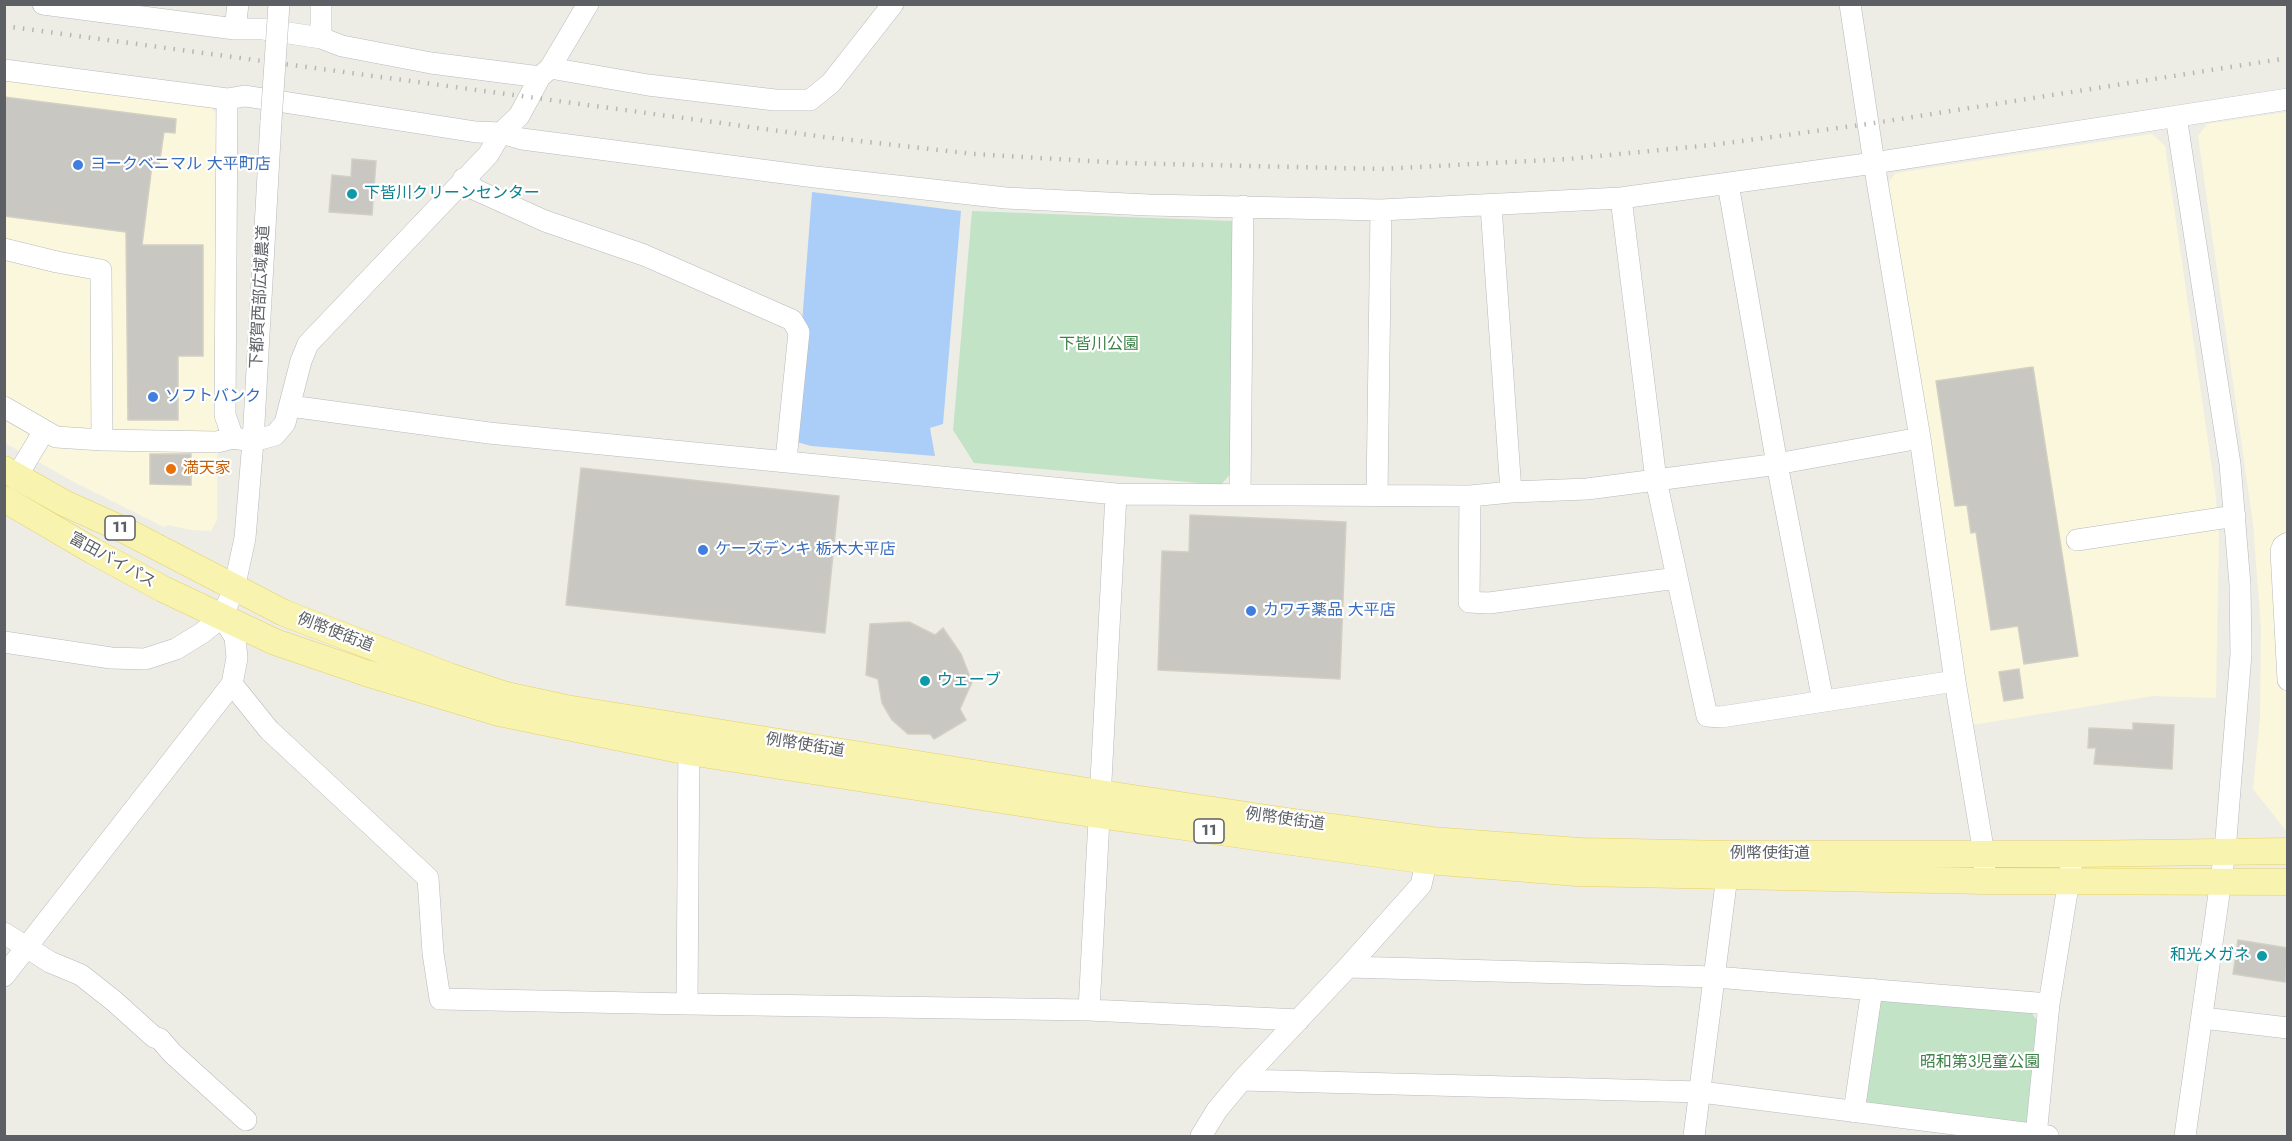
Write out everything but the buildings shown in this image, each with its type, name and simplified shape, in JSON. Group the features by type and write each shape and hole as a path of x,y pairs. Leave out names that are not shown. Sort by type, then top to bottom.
{"main road":[{"name":"富田バイパス","path":"11,472 64,503 126,531 234,589"},
{"name":"富田バイパス","path":"4,499 103,557 222,617"},
{"name":"例幣使街道","path":"234,589 284,613 449,676 506,695 689,740"},
{"name":"例幣使街道","path":"222,617 275,642 499,713 1099,804 1275,819 1430,850 1580,851 1728,865 1985,880 2288,882"},
{"name":"例幣使街道","path":"1728,865 1984,854 2288,851"}],"street":[{"path":"43,4 235,29 263,29 321,38 342,46 431,63 545,73 775,100 810,100 831,83 893,4"},
{"path":"235,29 238,4"},
{"name":"下都賀西部広域農道","path":"234,589 245,538 243,440 279,4"},
{"path":"321,4 321,38"},
{"path":"4,407 56,437 217,442 275,435 285,423 301,361 308,344 488,155 501,133 519,116 588,4"},
{"path":"1850,4 1920,438 1955,681 1984,854 1985,880"},
{"path":"4,70 227,99 245,96 476,132 501,133 522,139 1006,198 1148,205 1381,210 1621,198 1874,164 2288,99"},
{"path":"227,99 225,415 243,440"},
{"path":"2176,116 2230,464 2240,585 2241,654 2225,851 2186,1137"},
{"path":"463,179 476,190 545,221 644,255 792,320 799,332 786,460"},
{"path":"1728,184 1777,464 1823,702"},
{"path":"1621,198 1656,480 1707,716 1721,717 1955,681"},
{"path":"1240,495 1243,206"},
{"path":"1491,206 1510,492"},
{"path":"1377,495 1381,210"},
{"path":"4,249 101,270 102,440"},
{"path":"290,406 489,433 786,460 1116,494 1470,496 1587,489 1777,464 1920,438"},
{"path":"11,472 44,431"},
{"path":"1089,1010 1116,494"},
{"path":"1470,496 1469,602 1489,603 1677,578"},
{"path":"2077,540 2235,516"},
{"path":"2288,543 2281,551 2288,680"},
{"path":"4,642 111,658 145,659 176,649 222,617 234,589"},
{"path":"4,976 232,684 237,658 235,637 222,617"},
{"path":"232,684 269,730 428,878 440,999 1089,1010 1299,1020"},
{"path":"687,1004 689,740"},
{"path":"1201,1137 1217,1110 1242,1080 1421,885 1430,850"},
{"path":"1242,1080 1701,1092 2040,1136 2049,1004 2073,854"},
{"path":"1694,1137 1728,865"},
{"path":"4,933 50,962 81,975 160,1040 246,1120"},
{"path":"1348,966 1715,977 2049,1004"},
{"path":"1854,1112 1872,989"},
{"path":"2203,1018 2288,1028"}],"shaded area":[{"path":"5,80 211,107 220,120 217,520 211,531 190,530 169,525 164,527 72,481 5,443"},
{"path":"2287,112 2287,832 2253,789 2260,718 2261,628 2253,524 2198,136 2207,124"},
{"path":"2152,134 2165,146 2215,489 2219,536 2216,698 2153,696 1972,725 1887,184 1896,173"}],"green space":[{"name":"下皆川公園","path":"972,211 1233,221 1231,473 1221,485 974,463 953,430"},
{"name":"昭和第3児童公園","path":"1877,999 2032,1013 2039,1024 2030,1124 1864,1103"}],"water":[{"path":"812,192 961,211 943,424 930,428 935,456 811,446 793,441"}],"railway":[{"path":"4,26 824,137 974,154 1122,163 1381,169 1568,159 1712,145 1868,124 2288,58"}],"place":[{"name":"ヨークベニマル 大平町店","path":"78,165"},
{"name":"下皆川クリーンセンター","path":"352,194"},
{"name":"ソフトバンク","path":"153,397"},
{"name":"満天家","path":"171,469"},
{"name":"ケーズデンキ 栃木大平店","path":"703,550"},
{"name":"カワチ薬品 大平店","path":"1251,611"},
{"name":"ウェーブ","path":"925,681"},
{"name":"和光メガネ","path":"2262,956"}]}
